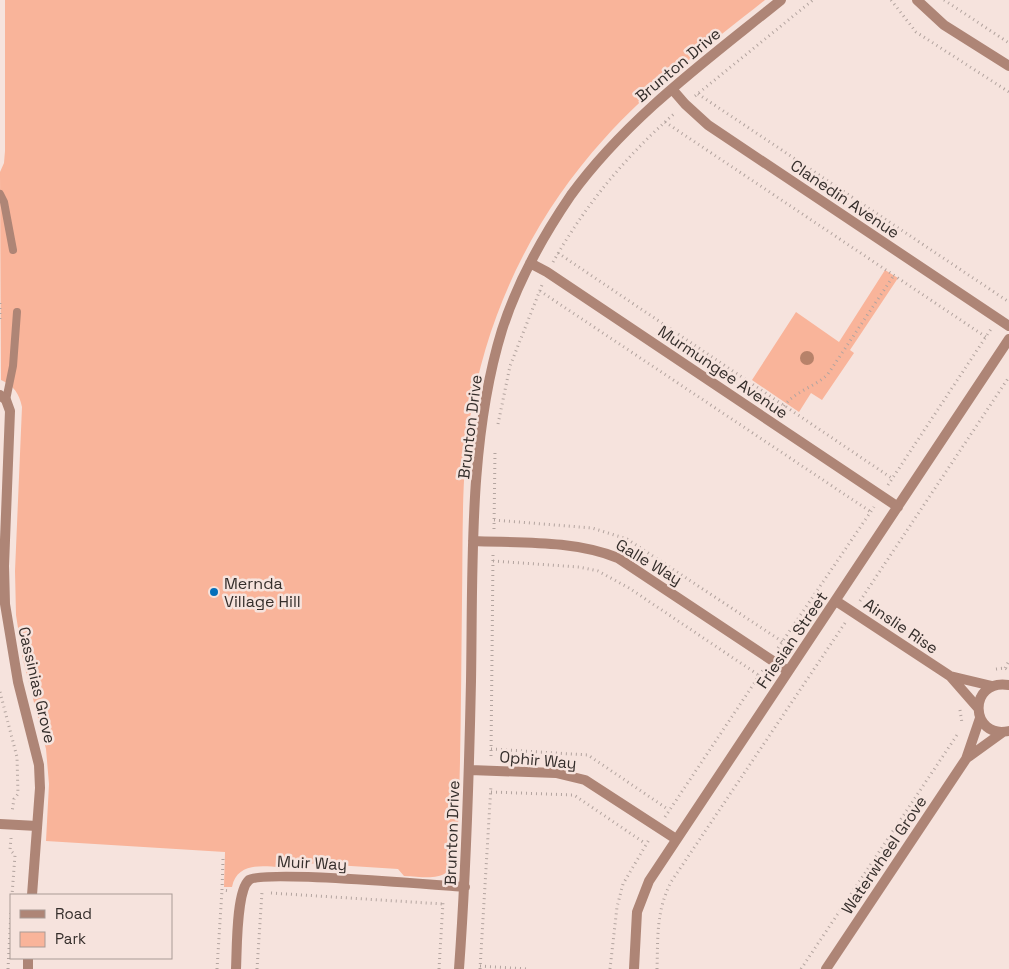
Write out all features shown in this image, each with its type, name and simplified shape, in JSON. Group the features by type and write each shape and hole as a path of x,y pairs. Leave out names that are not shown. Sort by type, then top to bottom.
{"street":[{"name":"Brunton Drive","path":"459,969 470,770 473,541 488,383 502,329 530,263 565,205 588,174 632,123 781,0"},
{"path":"916,0 944,26 1009,66"},
{"name":"Clanedin Avenue","path":"672,89 708,125 1009,326"},
{"name":"Murmungee Avenue","path":"530,263 548,272 898,507"},
{"name":"Friesian Street","path":"634,969 637,912 649,881 1009,339"},
{"name":"Cassinias Grove","path":"3,398 10,411 3,604 18,682 34,737 39,765 32,894"},
{"name":"Galle Way","path":"473,541 577,547 599,551 618,558 788,671"},
{"name":"Ainslie Rise","path":"836,601 950,676 989,728 1006,731"},
{"name":"Ainslie Rise","path":"950,676 1003,683"},
{"name":"Waterwheel Grove","path":"826,969 966,758 979,713 982,695 1003,683"},
{"name":"Waterwheel Grove","path":"966,758 1006,731"},
{"name":"Ophir Way","path":"470,770 556,773 585,780 676,839"},
{"path":"0,824 37,826"},
{"name":"Muir Way","path":"242,892 249,880 265,876 465,887"},
{"path":"236,969 242,892"}],"lane":[{"path":"0,194 4,202 13,250"},
{"path":"3,398 13,366 17,312"}],"path":[{"path":"497,431 510,366 548,272 582,214 631,153 685,104 813,0"},
{"path":"891,0 916,32 1009,92"},
{"path":"944,0 1009,43"},
{"path":"610,969 617,907 623,884 646,844 871,512 1009,302 698,94"},
{"path":"665,122 986,337"},
{"path":"558,253 893,478"},
{"path":"784,406 788,400 816,384 828,374 894,275"},
{"path":"540,291 871,512"},
{"path":"0,303 0,319"},
{"path":"657,969 658,918 663,897 671,882 1009,376"},
{"path":"495,440 492,770 480,968 527,969"},
{"path":"493,561 579,567 598,571 629,588 760,676"},
{"path":"1004,668 1009,661"},
{"path":"0,692 17,757 18,794 14,799 10,850 15,855 12,894"},
{"path":"801,969 963,726"},
{"path":"491,792 574,795 646,844"},
{"path":"217,969 223,859"},
{"path":"439,969 444,886"},
{"path":"222,890 443,904"},
{"path":"257,969 262,892"},
{"path":"8,969 10,930"}],"green space":[{"path":"5,0 765,0 661,83 604,139 556,200 517,268 501,304 477,379 467,441 463,509 457,852 450,869 444,874 430,877 404,876 398,869 304,863 297,869 268,866 249,868 241,871 232,887 224,887 225,852 46,841 49,784 46,749 23,660 16,615 15,571 22,407 15,390 1,380 0,172 4,163 5,151"},
{"path":"885,270 898,278 850,350 854,353 822,400 811,393 799,412 752,380 796,312 839,342"}],"place":[{"name":"Mernda Village Hill","path":"214,592"}]}
